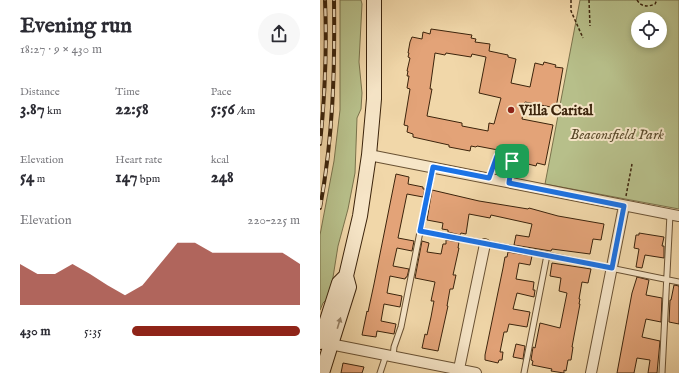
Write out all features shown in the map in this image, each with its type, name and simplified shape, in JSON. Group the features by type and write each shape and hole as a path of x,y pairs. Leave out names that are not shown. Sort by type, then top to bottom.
{"main road":[{"path":"322,373 324,343 339,283 346,276 360,216 370,155 374,99 374,0"}],"street":[{"path":"370,155 674,215"},
{"path":"591,373 624,206"},
{"path":"458,370 485,244"},
{"path":"324,343 476,373"}],"lane":[{"path":"489,178 497,156 505,156 512,161 509,183"},
{"path":"380,373 394,347 401,327 433,167"},
{"path":"662,373 666,279 674,215"},
{"path":"420,231 679,282"},
{"path":"524,373 547,255"}],"path":[{"path":"571,0 571,11 583,38"},
{"path":"589,0 590,26"},
{"path":"637,0 644,6 655,4 657,0"},
{"path":"624,206 632,164"}],"green space":[{"path":"340,0 361,0 362,4 359,62 362,93 361,109 357,118 355,173 348,209 338,246 330,296 323,303 320,310 320,235 334,161 340,110"},
{"name":"Beaconsfield Park","path":"580,0 679,0 679,209 545,184"}],"building":[{"path":"431,29 472,35 471,38 476,39 475,42 490,44 489,51 508,55 508,57 516,59 511,83 530,87 535,63 543,65 544,62 556,65 555,67 563,68 556,108 525,102 522,119 553,125 545,165 537,163 536,166 524,163 524,161 516,159 518,152 477,146 471,146 470,151 413,137 413,134 407,132 408,126 404,125 410,89 407,88 409,76 407,76 407,71 410,58 408,57 408,53 410,42 412,37 422,39 423,32 430,34","holes":["435,53 445,55 446,53 471,57 472,54 486,57 479,93 501,98 494,124 489,123 488,131 462,126 462,123 427,116 432,89 430,89"]},
{"path":"396,174 409,177 408,184 423,187 423,189 425,189 423,197 407,194 398,238 414,241 412,251 397,248 393,266 409,269 405,279 390,276 387,293 402,296 400,307 384,304 381,321 396,324 394,334 377,331 376,337 362,335 374,284"},
{"path":"432,190 479,201 529,208 558,216 604,224 601,240 593,239 590,254 552,249 551,251 514,245 516,235 529,237 532,224 491,215 490,218 469,214 466,234 461,233 460,235 448,232 448,230 442,229 443,223 427,220"},
{"path":"639,233 664,237 662,246 664,246 664,258 645,255 642,268 636,267 639,249 634,248 636,235 639,235"},
{"path":"446,240 459,242 459,248 453,275 456,275 453,289 450,289 448,306 438,351 422,348 431,317 434,301 431,301 435,282 415,278 422,241 429,243 427,252 441,254 443,244 446,244"},
{"path":"508,252 532,256 530,265 519,263 516,279 534,282 533,290 535,290 534,297 517,293 513,309 530,312 527,327 509,324 507,332 504,332 500,352 503,352 502,360 499,360 498,363 485,360 485,355 505,257 507,257"},
{"path":"552,263 591,269 588,283 582,282 571,360 568,360 566,371 564,370 564,373 551,371 552,369 532,365 533,361 531,360 540,323 560,328 567,293 559,291 561,278 550,276"},
{"path":"637,277 649,280 646,295 662,298 661,322 646,319 642,337 660,341 657,373 648,373 650,360 637,358 634,373 617,373 632,293"},
{"path":"674,285 679,286 679,324 669,322 670,300"},
{"path":"516,344 525,346 523,359 513,357"},
{"path":"343,363 364,367 362,373 341,373"}],"railway":[{"path":"320,144 325,72 325,0"},
{"path":"320,208 328,156 332,104 334,0"}],"place":[{"name":"Villa Carital","path":"511,110"}],"route":[{"path":"497,156 505,156 512,161 509,183 624,206 612,268 420,231 433,167 489,178 497,156"}]}
